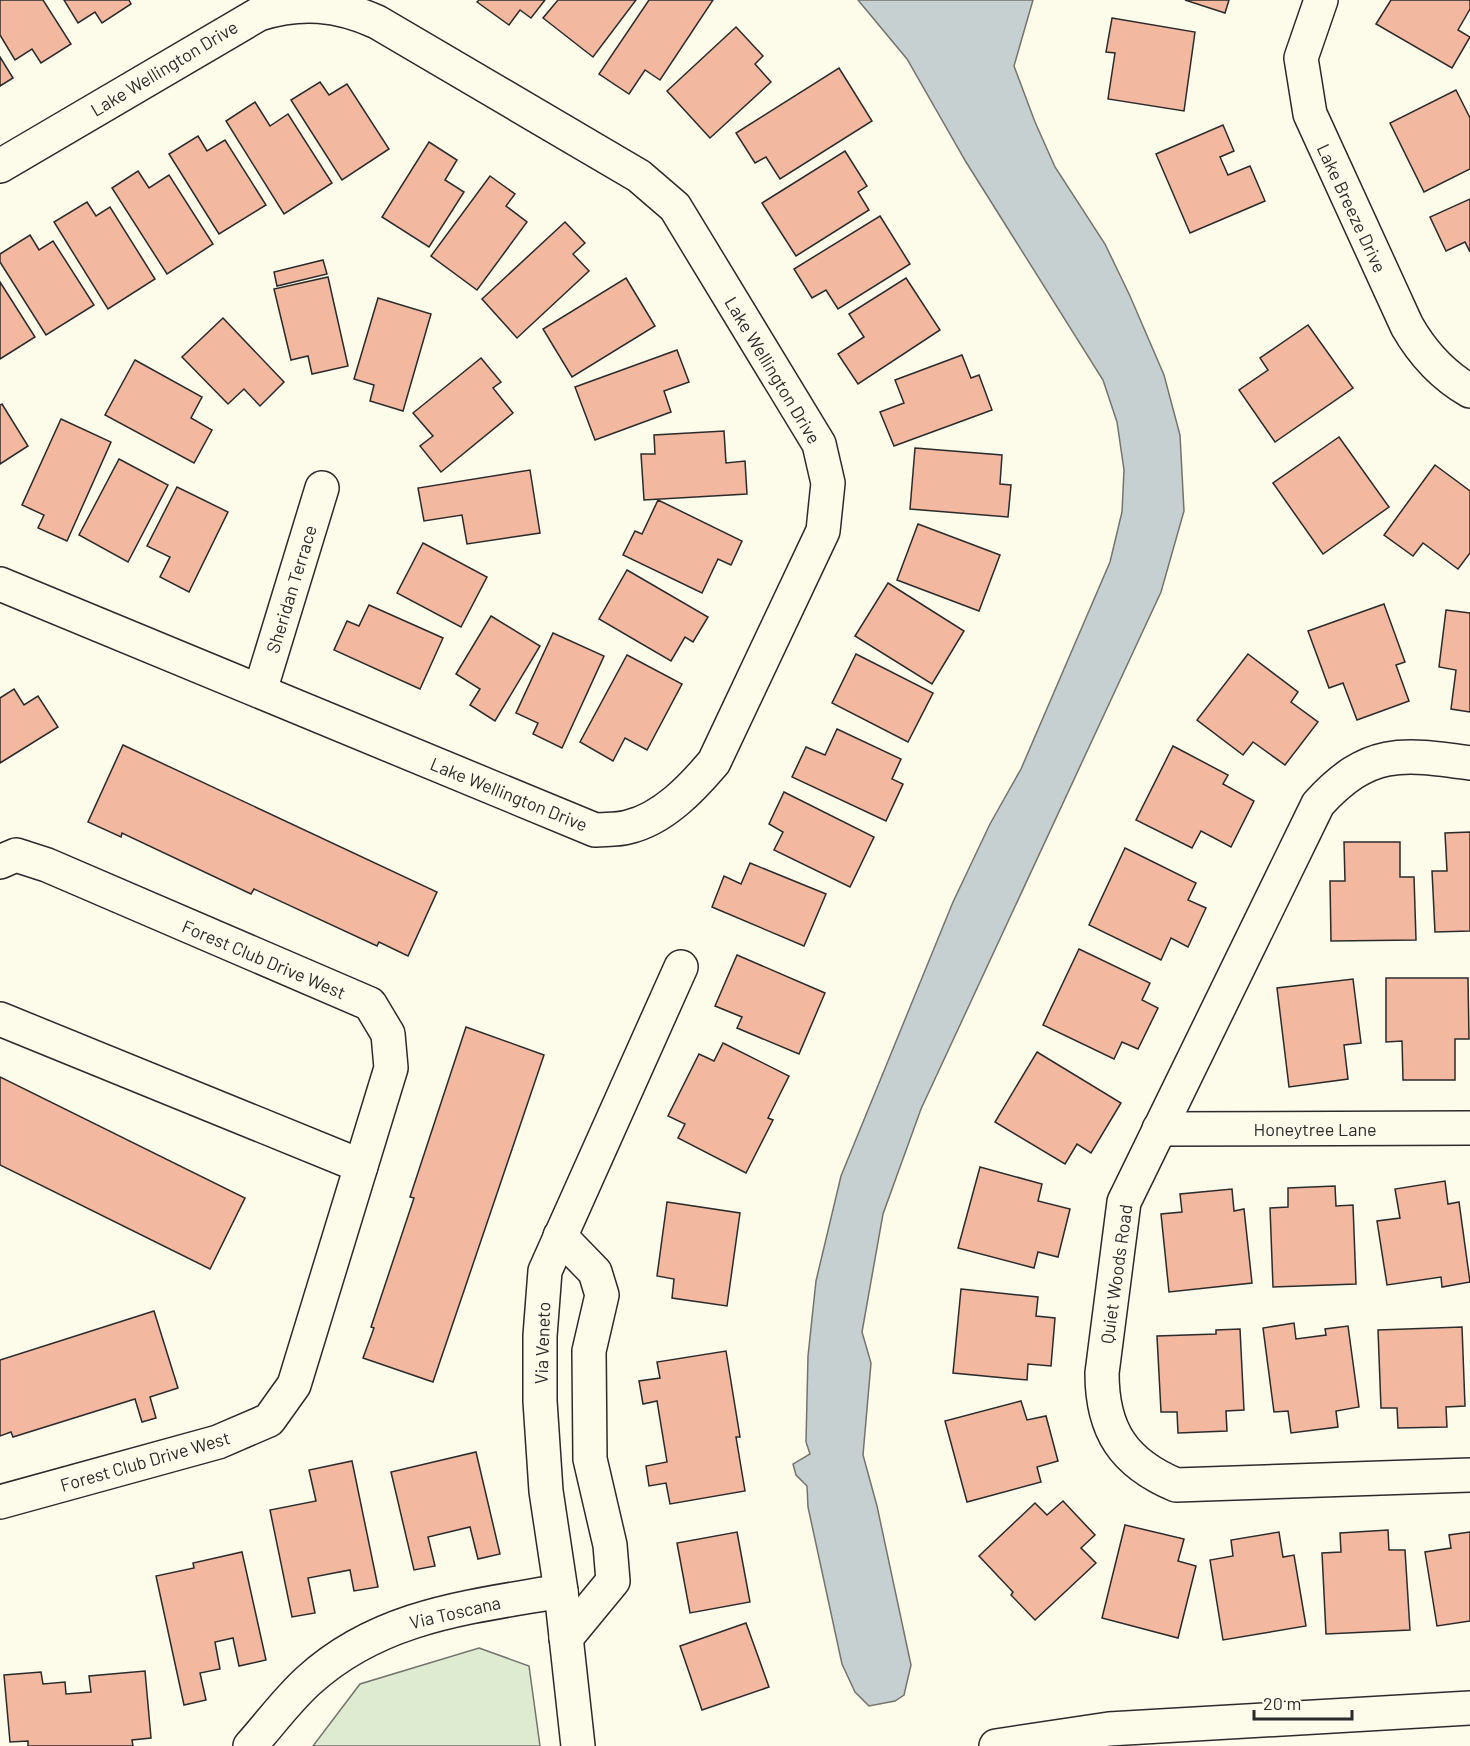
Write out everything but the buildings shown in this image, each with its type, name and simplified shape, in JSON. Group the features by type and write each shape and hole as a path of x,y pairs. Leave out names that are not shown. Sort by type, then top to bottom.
{"street":[{"name":"Lake Breeze Drive","path":"1321,0 1300,58 1304,91 1318,136 1419,347 1435,365 1470,391"},
{"name":"Lake Wellington Drive","path":"0,166 259,14 282,7 306,5 331,6 355,12 397,34 658,190 675,207 819,444 828,483 823,531 714,762 691,789 659,812 629,827 595,830 0,584"},
{"name":"Sheridan Terrace","path":"260,691 322,488"},
{"name":"Quiet Woods Road","path":"1470,763 1415,755 1393,757 1371,763 1350,774 1318,804 1124,1202 1102,1373 1102,1398 1107,1422 1119,1443 1134,1462 1155,1476 1176,1485 1470,1475"},
{"name":"Forest Club Drive West","path":"0,862 16,855 47,865 370,1004 388,1034 391,1068 294,1385 268,1420 218,1442 0,1502"},
{"name":"Via Veneto","path":"578,1746 561,1591 546,1491 540,1401 540,1336 545,1271 681,967"},
{"path":"0,1019 361,1166"},
{"name":"Honeytree Lane","path":"1159,1129 1470,1128"},
{"path":"560,1236 595,1272 602,1295 589,1351 590,1459 610,1545 613,1581 566,1638"},
{"name":"Via Toscana","path":"250,1746 307,1682 344,1653 386,1630 430,1615 561,1591"},
{"path":"996,1746 1109,1729 1470,1708"}],"green space":[{"path":"479,1648 529,1666 540,1746 313,1746 360,1684"}],"shaded area":[{"path":"858,0 1033,0 1014,66 1055,167 1105,244 1164,375 1180,435 1184,511 1161,592 921,1109 883,1214 862,1332 871,1363 863,1455 877,1506 911,1665 904,1695 895,1701 869,1706 855,1692 842,1664 808,1507 807,1486 796,1475 793,1464 810,1454 806,1442 808,1356 816,1281 841,1176 953,902 990,824 1021,769 1110,562 1122,512 1124,470 1117,422 1103,380 966,162 907,59"}]}
